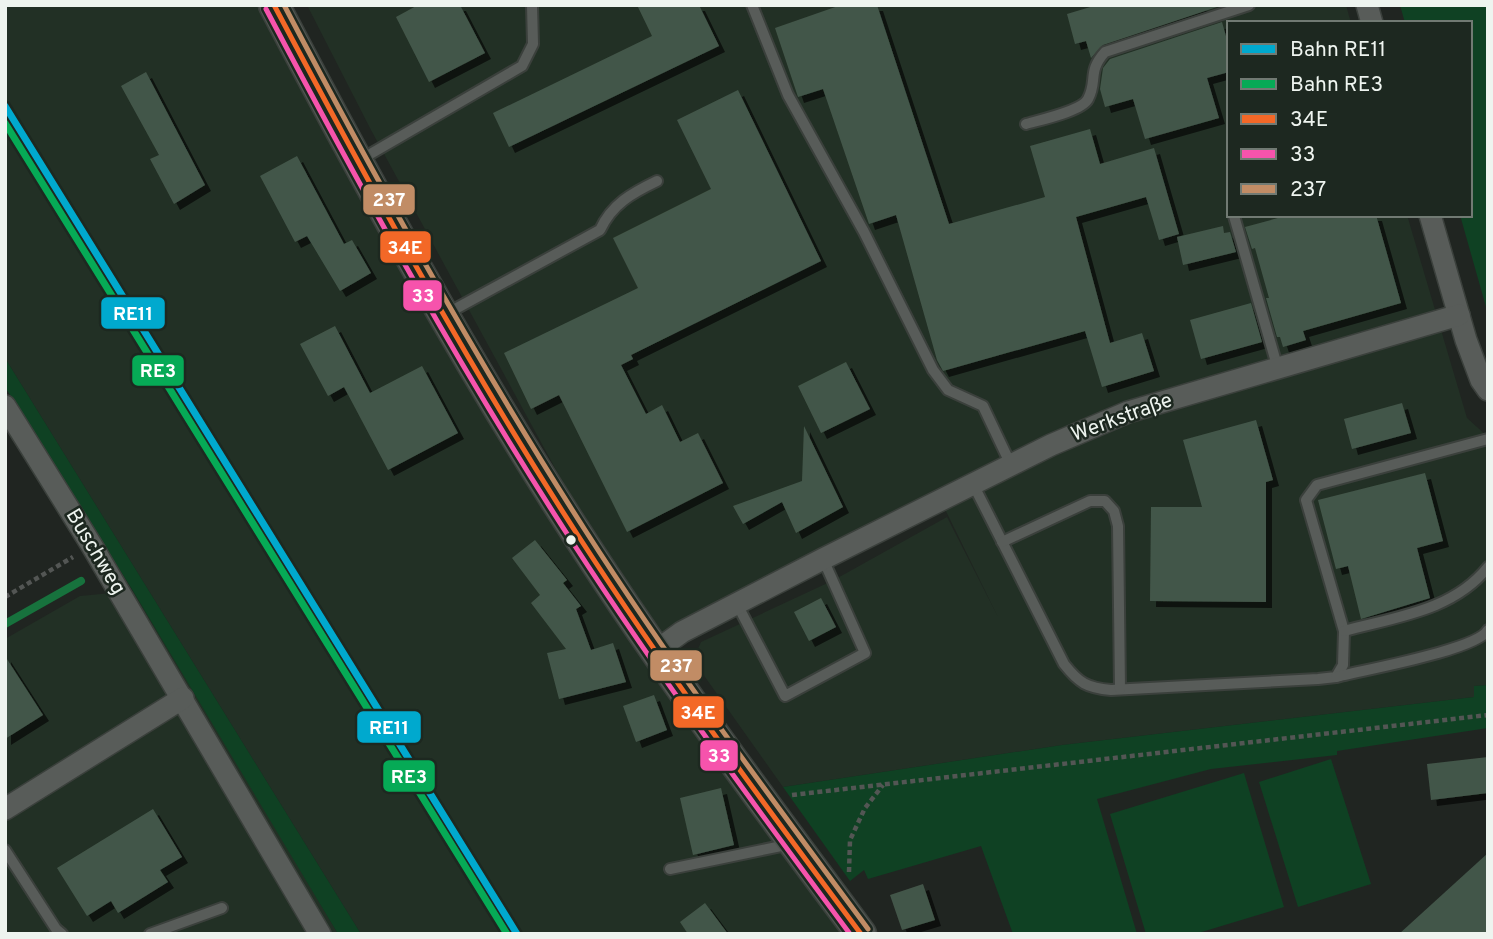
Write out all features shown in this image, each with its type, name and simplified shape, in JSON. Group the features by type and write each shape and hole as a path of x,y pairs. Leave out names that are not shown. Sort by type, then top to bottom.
{"street":[{"path":"274,5 357,162 443,315 573,527 656,651 861,934"},
{"path":"1431,217 1459,315 1481,380 1488,390"},
{"name":"Werkstraße","path":"656,651 682,632 823,559 1051,445 1128,412 1459,315"},
{"name":"Buschweg","path":"5,406 183,698 320,934"},
{"path":"5,809 183,698"}],"lane":[{"path":"357,162 522,66 533,44 532,5"},
{"path":"752,5 788,95 864,232 933,370 948,390 983,405 1011,465"},
{"path":"1026,124 1082,106 1089,98 1094,64 1105,52 1249,5"},
{"path":"443,315 600,230 606,217 624,198 657,181"},
{"path":"1234,217 1278,369"},
{"path":"1336,677 1343,666 1344,631 1306,500 1317,485 1488,439"},
{"path":"973,484 1064,664 1075,678 1092,688 1120,690 1336,677 1464,646 1485,635 1488,630"},
{"path":"1002,542 1090,501 1105,501 1114,511 1118,526 1120,690"},
{"path":"737,604 785,696 865,653 823,559"},
{"path":"1344,631 1439,605 1462,593 1488,567"},
{"path":"670,869 794,844"},
{"path":"5,850 56,929 62,934"},
{"path":"150,934 222,908"}],"path":[{"path":"5,597 92,546"},
{"path":"766,806 782,796 1488,715"},
{"path":"849,875 850,841 865,808 883,784"}],"shaded area":[{"path":"5,5 266,5 560,530 856,934 361,934 5,358"},
{"path":"307,5 1346,5 1350,21 1227,21 1227,217 1408,217 1467,418 1488,437 1488,685 1474,686 1474,697 1062,745 783,787 693,660 701,642 834,580 947,517 998,617 940,499 663,639 567,490 371,130"},
{"path":"133,591 338,934 5,934 5,639 80,596"}],"green space":[{"path":"1400,5 1488,5 1488,314 1461,217 1472,217 1472,21 1404,21"},
{"path":"5,358 361,934 338,934 133,591 5,387"},
{"path":"1488,685 1488,728 1337,751 1337,755 1211,769 1097,799 1137,934 1013,934 981,846 868,879 864,870 850,881 783,787 1062,745 1474,697 1474,686"},
{"path":"1331,759 1371,884 1298,907 1259,782"},
{"path":"1244,773 1284,907 1195,934 1146,934 1110,814"}],"building":[{"path":"418,5 460,5 485,53 429,82 396,17"},
{"path":"637,5 699,5 719,46 509,147 493,113 652,36"},
{"path":"841,5 877,5 949,224 1045,197 1030,146 1090,129 1100,164 1154,148 1179,234 1159,240 1146,197 1076,217 1110,343 1142,333 1154,371 1102,387 1085,331 943,371 937,360 896,215 869,224 823,89 798,97 775,28"},
{"path":"1097,5 1217,7 1103,45 1091,58 1086,41 1075,44 1067,14"},
{"path":"1222,22 1227,40 1227,73 1207,78 1219,118 1145,139 1133,99 1105,107 1100,89 1103,68 1110,59"},
{"path":"146,72 205,185 174,204 150,159 159,155 121,86"},
{"path":"738,90 821,261 631,355 633,359 621,365 646,414 662,405 680,442 698,433 723,483 627,532 559,395 531,409 504,353 638,288 613,238 711,189 677,120"},
{"path":"297,156 344,244 352,240 371,273 340,291 307,236 295,242 260,176"},
{"path":"1282,217 1377,217 1401,303 1303,331 1306,340 1283,347 1280,337 1277,337 1255,248 1252,249 1245,227"},
{"path":"1223,226 1224,233 1230,232 1236,252 1183,265 1177,237"},
{"path":"1251,303 1262,342 1201,359 1190,320"},
{"path":"335,326 370,393 422,366 458,433 388,470 344,387 328,396 300,344"},
{"path":"846,362 870,409 821,433 798,386"},
{"path":"1402,403 1411,433 1352,449 1344,419"},
{"path":"1256,420 1273,480 1266,482 1266,602 1150,601 1151,507 1202,507 1183,440"},
{"path":"804,426 843,507 796,533 782,502 743,524 733,506 802,481"},
{"path":"1425,473 1443,541 1417,548 1430,598 1361,619 1348,566 1336,569 1318,500"},
{"path":"535,540 567,580 563,583 581,606 576,609 591,650 613,643 626,682 559,699 547,653 566,649 531,603 540,595 512,558"},
{"path":"821,598 836,627 809,641 794,612"},
{"path":"5,656 43,715 5,739"},
{"path":"654,695 667,730 636,742 623,706"},
{"path":"1488,757 1488,793 1431,800 1427,764"},
{"path":"721,788 734,845 693,855 680,798"},
{"path":"153,809 182,857 160,870 168,882 118,913 111,901 87,916 57,868"},
{"path":"1488,853 1488,934 1399,934"},
{"path":"923,884 935,920 902,930 890,895"},
{"path":"705,903 728,934 688,934 680,922"}],"waterway":[{"path":"5,624 81,581"}],"rail line":[{"name":"RE11","path":"5,106 517,934"},
{"name":"RE3","path":"5,123 507,934"}],"transit line":[{"name":"34E","path":"274,5 421,275 538,472 612,588 681,688 861,934"},
{"name":"237","path":"284,5 429,271 585,530 688,682 868,929"},
{"name":"33","path":"266,9 414,280 532,478 674,692 850,934"}]}
